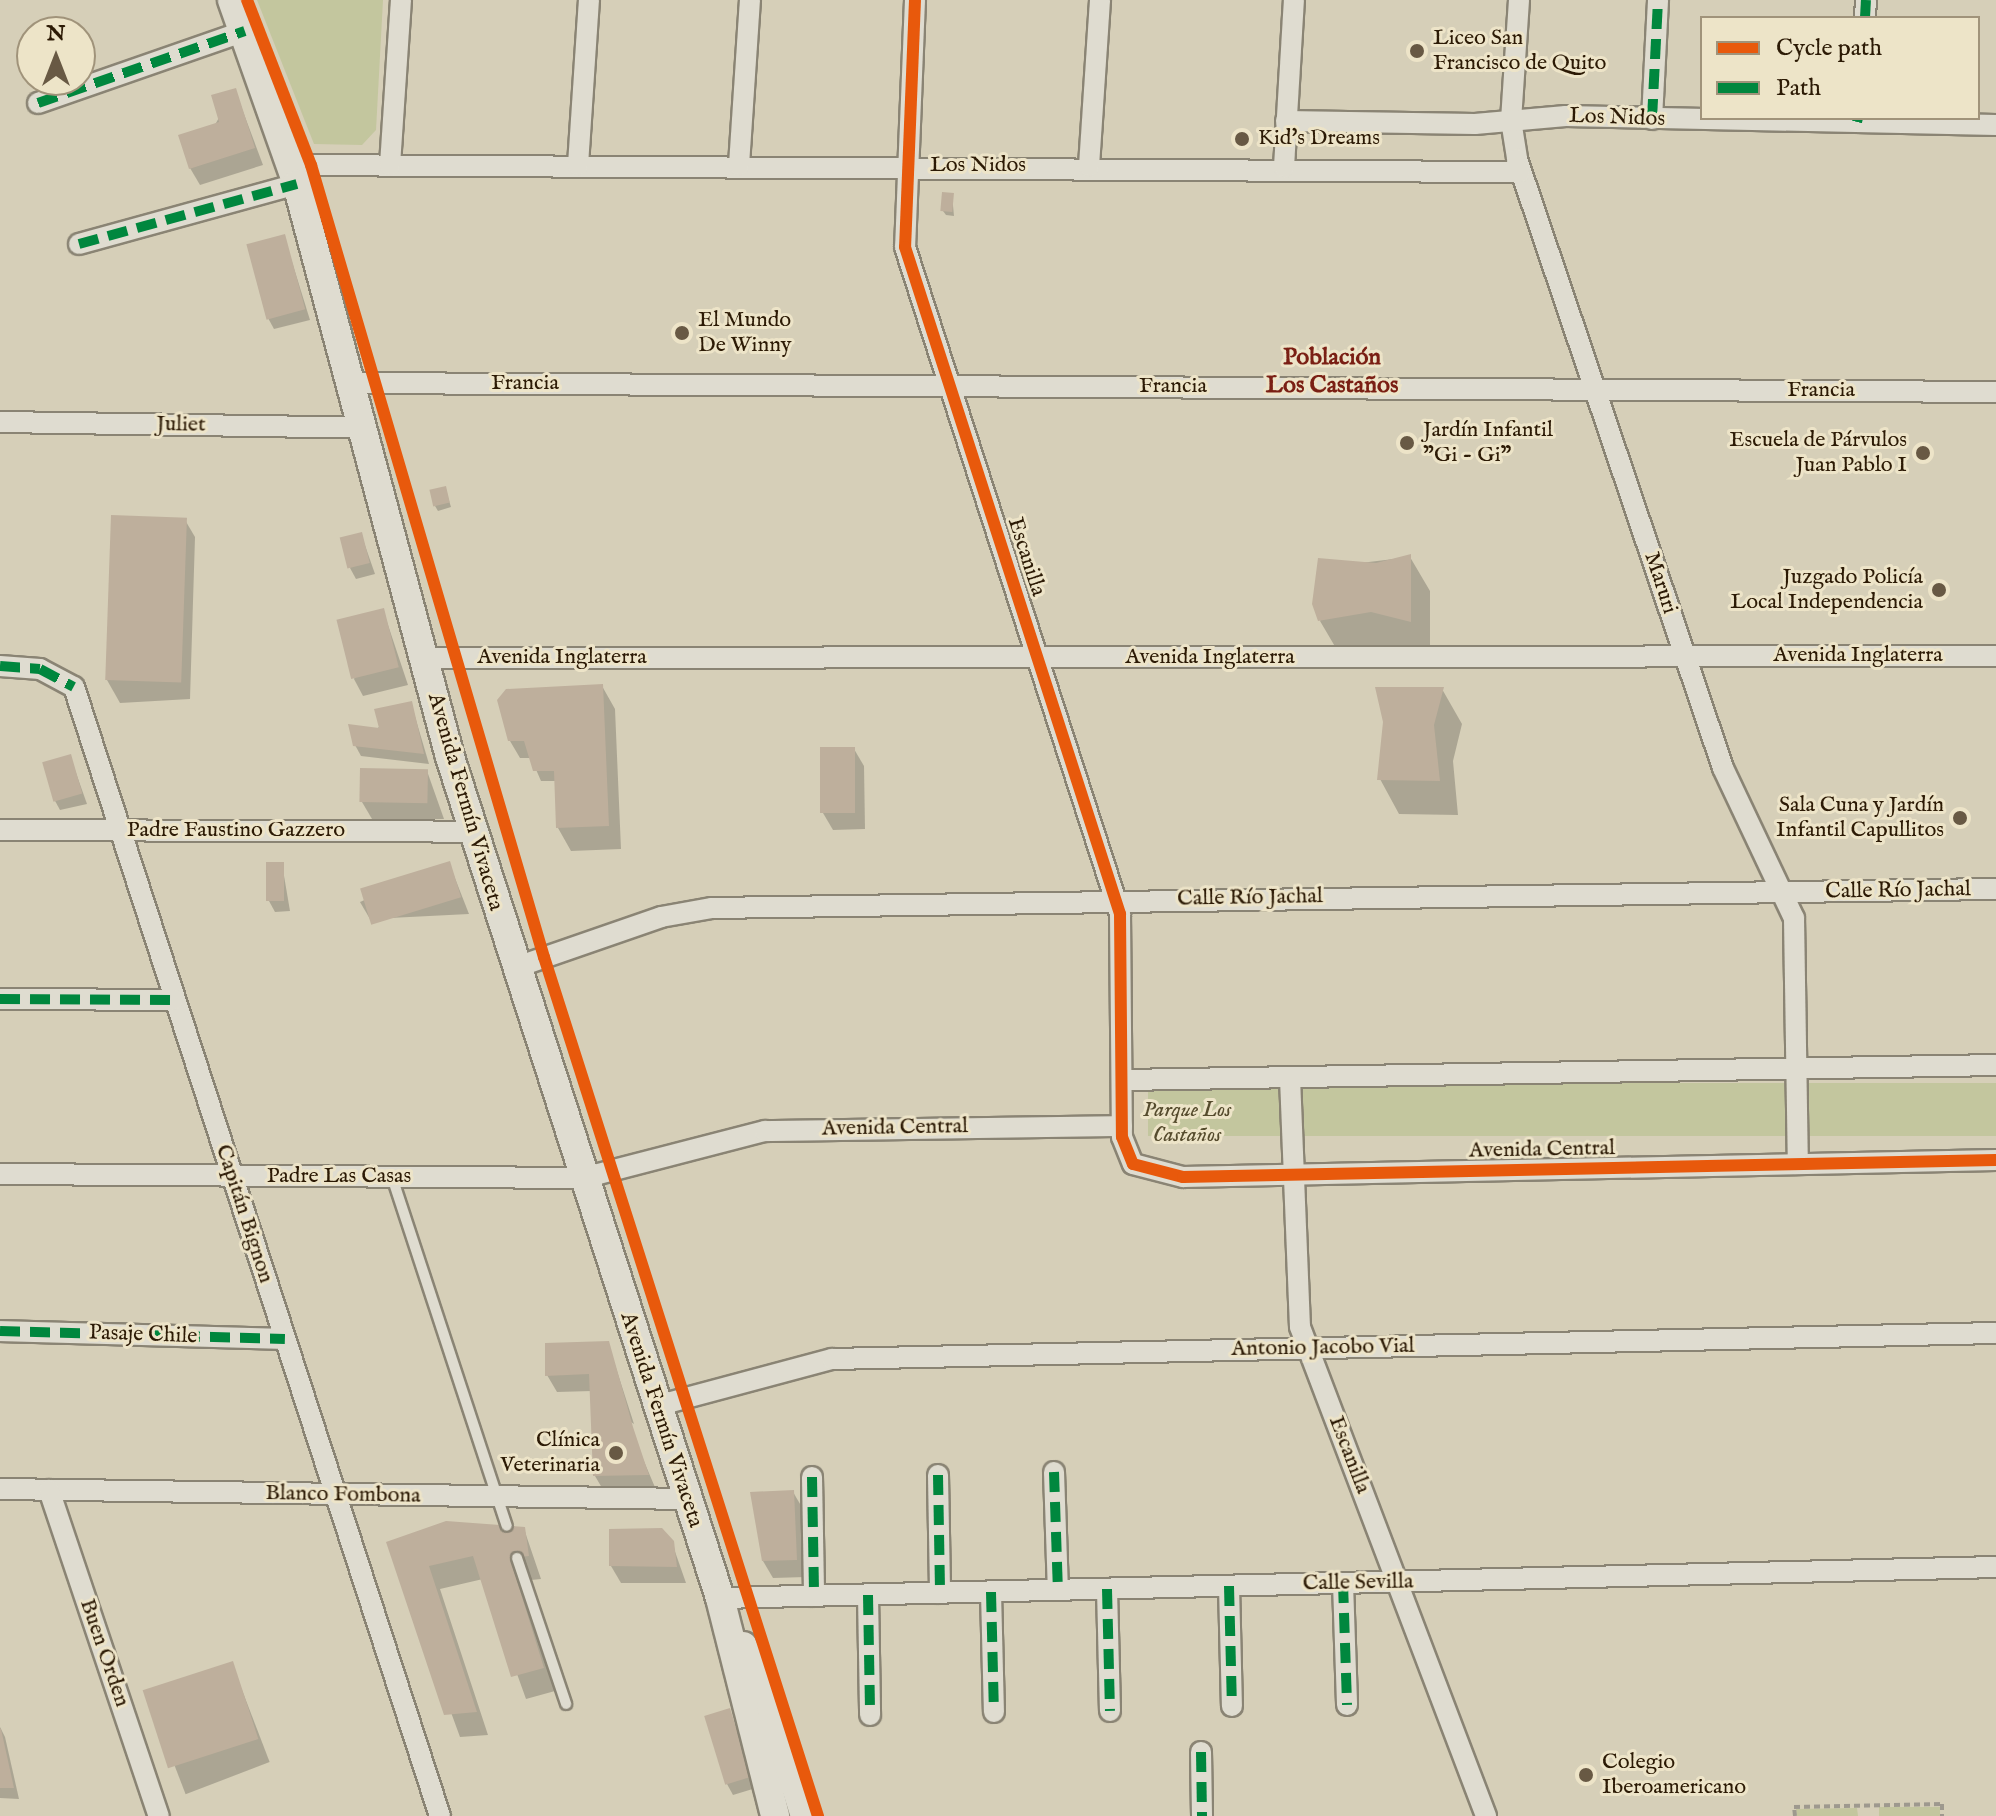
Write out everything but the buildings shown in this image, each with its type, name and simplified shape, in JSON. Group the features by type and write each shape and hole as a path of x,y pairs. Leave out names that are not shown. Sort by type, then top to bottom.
{"main road":[{"name":"Avenida Fermín Vivaceta","path":"232,0 294,174 472,832 720,1598 775,1816"},
{"name":"Avenida Fermín Vivaceta","path":"720,1598 771,1707 805,1816"}],"street":[{"path":"390,165 401,0"},
{"path":"578,165 589,0"},
{"path":"739,165 750,0"},
{"name":"Escanilla","path":"915,0 905,165 905,247 1116,900 1122,1126"},
{"path":"1089,166 1100,0"},
{"path":"1284,167 1294,0"},
{"name":"Maruri","path":"1519,0 1511,120 1520,172 1599,390 1684,656 1732,790 1795,926 1798,1164"},
{"path":"1652,119 1658,0"},
{"path":"38,103 245,31"},
{"name":"Los Nidos","path":"1286,121 1700,119"},
{"name":"Los Nidos","path":"1858,120 1996,125"},
{"name":"Los Nidos","path":"79,244 294,174 390,165 1284,167 1520,172"},
{"name":"Francia","path":"351,383 1996,392"},
{"name":"Juliet","path":"0,422 363,428"},
{"name":"Avenida Inglaterra","path":"425,658 1996,656"},
{"name":"Capitán Bignon","path":"0,666 40,669 74,687 440,1816"},
{"name":"Padre Faustino Gazzero","path":"0,830 472,832"},
{"name":"Calle Río Jachal","path":"514,968 693,909 1116,900 1996,889"},
{"path":"0,999 173,1000"},
{"path":"1123,1080 1996,1065"},
{"name":"Escanilla","path":"1290,1078 1296,1297 1308,1348 1486,1816"},
{"name":"Avenida Central","path":"583,1178 765,1131 1122,1126 1128,1158 1157,1175 1293,1175 1996,1160"},
{"name":"Padre Las Casas","path":"0,1174 583,1178"},
{"name":"Pasaje Chile","path":"0,1331 285,1339"},
{"name":"Antonio Jacobo Vial","path":"656,1406 832,1359 1996,1333"},
{"path":"1054,1472 1058,1590"},
{"path":"938,1475 940,1593"},
{"path":"812,1477 814,1596"},
{"name":"Blanco Fombona","path":"0,1489 687,1499"},
{"name":"Buen Orden","path":"49,1490 159,1816"},
{"name":"Calle Sevilla","path":"720,1598 1996,1567"},
{"path":"1343,1583 1347,1705"},
{"path":"1229,1586 1232,1706"},
{"path":"1107,1589 1110,1711"},
{"path":"991,1592 994,1712"},
{"path":"868,1595 870,1715"},
{"path":"1201,1752 1202,1816"}],"lane":[{"path":"392,1177 507,1526"},
{"path":"517,1558 566,1704"}],"path":[{"path":"1795,1816 1794,1807 1942,1804 1942,1816"}],"green space":[{"path":"257,0 383,0 376,130 362,145 314,144"},
{"name":"Parque Los Castaños","path":"1148,1083 1996,1083 1996,1136 1148,1136"},
{"path":"1879,1807 1940,1807 1940,1816 1879,1816"},
{"path":"1857,1808 1858,1816 1797,1816 1796,1809"}],"marked path":[{"path":"1652,119 1658,0"},
{"path":"1865,16 1866,0"},
{"path":"38,103 245,31"},
{"path":"79,244 297,184"},
{"path":"0,666 40,669 74,687"},
{"path":"0,999 173,1000"},
{"path":"0,1331 285,1339"},
{"path":"1054,1472 1058,1590"},
{"path":"938,1475 940,1593"},
{"path":"812,1477 814,1596"},
{"path":"1343,1583 1347,1705"},
{"path":"1229,1586 1232,1706"},
{"path":"1107,1589 1110,1711"},
{"path":"991,1592 994,1712"},
{"path":"868,1595 870,1715"},
{"path":"1201,1752 1202,1816"}],"cycle path":[{"path":"247,0 311,165 544,957 818,1816"},
{"path":"915,0 905,247 1120,914 1122,1137 1133,1164 1183,1177 1996,1160"}],"place":[{"name":"Liceo San Francisco de Quito","path":"1417,51"},
{"name":"Kid's Dreams","path":"1242,139"},
{"name":"El Mundo De Winny","path":"682,333"},
{"name":"Jardín Infantil \"Gi - Gi\"","path":"1407,443"},
{"name":"Escuela de Párvulos Juan Pablo I","path":"1923,453"},
{"name":"Juzgado Policía Local Independencia","path":"1939,590"},
{"name":"Sala Cuna y Jardín Infantil Capullitos","path":"1960,818"},
{"name":"Clínica Veterinaria","path":"616,1453"},
{"name":"Colegio Iberoamericano","path":"1586,1775"}],"district":[{"name":"Población Los Castaños","path":"1332,372"}]}
